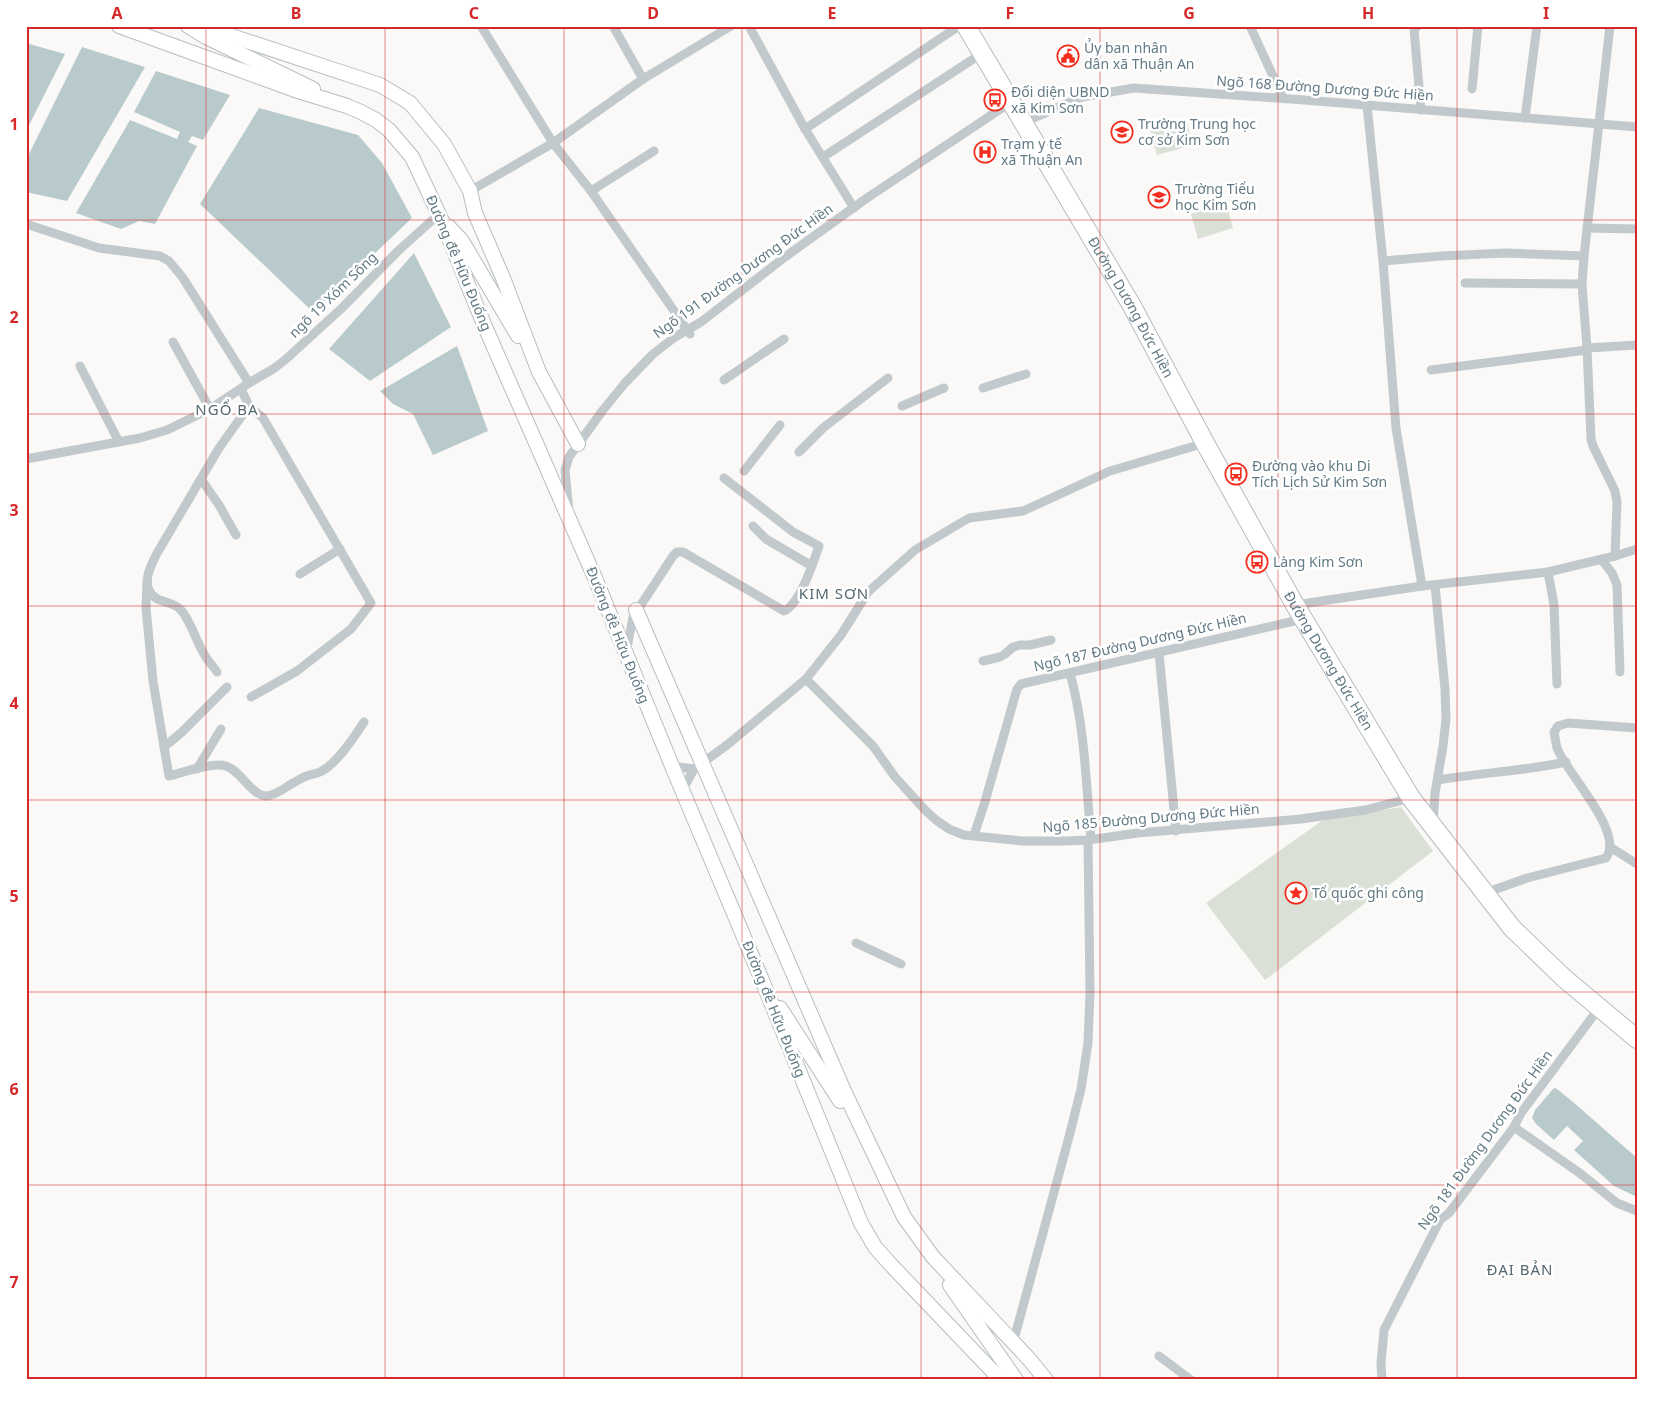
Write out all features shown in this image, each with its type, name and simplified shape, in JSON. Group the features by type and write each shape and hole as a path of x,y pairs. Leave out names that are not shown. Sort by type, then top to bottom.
{"highway":[{"name":"Đường Dương Đức Hiền","path":"966,26 1132,306 1205,443 1299,612 1411,798 1512,928 1565,979 1637,1038"}],"main road":[{"name":"Đường đê Hữu Đuống","path":"119,26 295,90 347,106 376,120 389,130 412,157 441,217 483,322 626,653 861,1223 876,1247 892,1266 1000,1380"},
{"path":"188,26 206,37 347,106"},
{"path":"201,26 380,85 410,103 444,144 470,191 475,213 503,278 539,372"},
{"path":"441,217 462,241 539,372 578,444"},
{"path":"636,610 698,766 844,1091 904,1217"},
{"path":"764,985 834,1090 904,1217 1016,1380"},
{"path":"932,1257 1014,1342 1046,1380"}],"street":[{"path":"481,26 553,143 591,191 688,332"},
{"path":"613,26 643,79"},
{"path":"470,191 553,143 643,79 731,26"},
{"path":"749,26 805,129 854,208"},
{"path":"805,129 959,26"},
{"path":"1250,26 1284,98"},
{"path":"1418,26 1414,29 1422,110"},
{"path":"1472,89 1478,26"},
{"path":"1526,118 1537,26"},
{"path":"1610,26 1582,284 1591,439 1615,491 1617,502 1615,556"},
{"path":"823,157 981,54"},
{"name":"Ngõ 168 Đường Dương Đức Hiền","path":"1024,122 1082,96 1134,88 1284,98 1637,127"},
{"name":"Ngõ 191 Đường Dương Đức Hiền","path":"569,519 565,467 569,457 625,383 652,354 688,332 785,257 854,208 1011,102"},
{"path":"1367,105 1383,262 1396,428 1422,586"},
{"path":"591,191 654,151"},
{"name":"ngõ 19 Xóm Sông","path":"26,459 140,438 167,430 210,410 285,360 342,308 398,251 441,217"},
{"path":"26,224 99,248 160,256 169,261 184,278 250,383"},
{"path":"1587,228 1637,228"},
{"path":"1383,262 1441,256 1506,253 1584,256"},
{"path":"1466,283 1582,284"},
{"path":"724,380 784,339"},
{"path":"173,342 210,410"},
{"path":"1431,370 1587,349 1637,345"},
{"path":"80,366 119,442"},
{"path":"983,388 1026,374"},
{"path":"799,452 823,428 888,378"},
{"path":"902,406 944,388"},
{"path":"242,389 249,406 263,418 371,603 351,629 297,671 251,697"},
{"path":"249,406 219,448 149,569 146,608 152,672 170,776 216,765 225,766 235,770 258,793 266,796 275,794 308,775 317,774 324,770 342,751 364,722"},
{"path":"744,471 780,425"},
{"path":"683,789 698,766 727,746 806,679 841,634 868,592 915,550 969,518 1023,511 1110,471 1205,443"},
{"path":"626,653 636,610 677,552 683,552 784,611 790,608 796,599 812,566 819,546 794,532 724,478"},
{"path":"201,479 236,535"},
{"path":"753,526 766,539 812,566"},
{"path":"300,574 340,549"},
{"name":"Ngõ 187 Đường Dương Đức Hiền","path":"974,835 1017,689 1021,684 1159,653 1299,612 1422,586 1548,572 1602,560 1637,549"},
{"path":"1602,560 1612,573 1617,584 1620,672"},
{"path":"1548,572 1554,605 1557,684"},
{"path":"147,582 153,596 168,604 175,605 182,611 203,653 218,672"},
{"path":"1432,827 1446,719 1435,585"},
{"path":"983,661 1000,657 1013,647 1020,645 1030,646 1050,640"},
{"path":"1159,653 1176,831"},
{"path":"1014,1342 1081,1089 1088,1043 1090,993 1089,840 1082,736 1070,674"},
{"name":"Ngõ 185 Đường Dương Đức Hiền","path":"806,679 873,746 895,777 936,820 949,829 964,835 1022,841 1089,840 1138,833 1301,819 1365,810 1411,798"},
{"path":"164,747 182,732 227,687"},
{"path":"1485,893 1527,878 1606,858 1610,853 1610,840 1603,820 1558,749 1554,732 1558,726 1568,723 1637,728"},
{"path":"197,769 221,729"},
{"path":"1438,780 1482,773 1537,768 1566,762"},
{"path":"672,766 698,766"},
{"path":"1610,847 1637,864"},
{"path":"856,943 901,964"},
{"name":"Ngõ 181 Đường Dương Đức Hiền","path":"1382,1380 1381,1363 1384,1330 1440,1220 1450,1213 1599,1008"},
{"path":"1514,1127 1581,1174 1617,1203 1637,1211"},
{"path":"1159,1356 1191,1380"}],"shaded area":[{"path":"26,43 65,54 26,131"},
{"path":"82,47 145,67 67,201 26,192 26,160"},
{"path":"156,71 230,95 203,140 192,136 188,142 197,146 155,224 139,221 121,229 76,213 130,120 177,139 180,132 134,112"},
{"path":"259,108 358,135 382,163 412,218 313,312 200,204"},
{"path":"1186,119 1193,145 1157,155 1150,129"},
{"path":"1226,203 1233,228 1198,239 1191,214"},
{"path":"414,253 451,327 370,381 329,349"},
{"path":"457,346 488,431 433,455 413,414 393,404 380,391"},
{"path":"1401,807 1433,851 1265,980 1206,903 1323,820"},
{"path":"1554,1088 1573,1102 1637,1158 1637,1197 1614,1186 1574,1150 1583,1141 1567,1126 1554,1140 1536,1124 1532,1118 1535,1110"}],"place":[{"name":"Ủy ban nhân dân xã Thuận An","path":"1068,56"},
{"name":"Đối diện UBND xã Kim Sơn","path":"995,100"},
{"name":"Trường Trung học cơ sở Kim Sơn","path":"1122,132"},
{"name":"Trạm y tế xã Thuận An","path":"985,152"},
{"name":"Trường Tiểu học Kim Sơn","path":"1159,197"},
{"name":"Đường vào khu Di Tích Lịch Sử Kim Sơn","path":"1236,474"},
{"name":"Làng Kim Sơn","path":"1257,562"},
{"name":"Tổ quốc ghi công","path":"1296,893"}],"district":[{"name":"NGỔ BA","path":"227,410"},
{"name":"KIM SƠN","path":"834,594"},
{"name":"ĐẠI BẢN","path":"1520,1270"}]}
